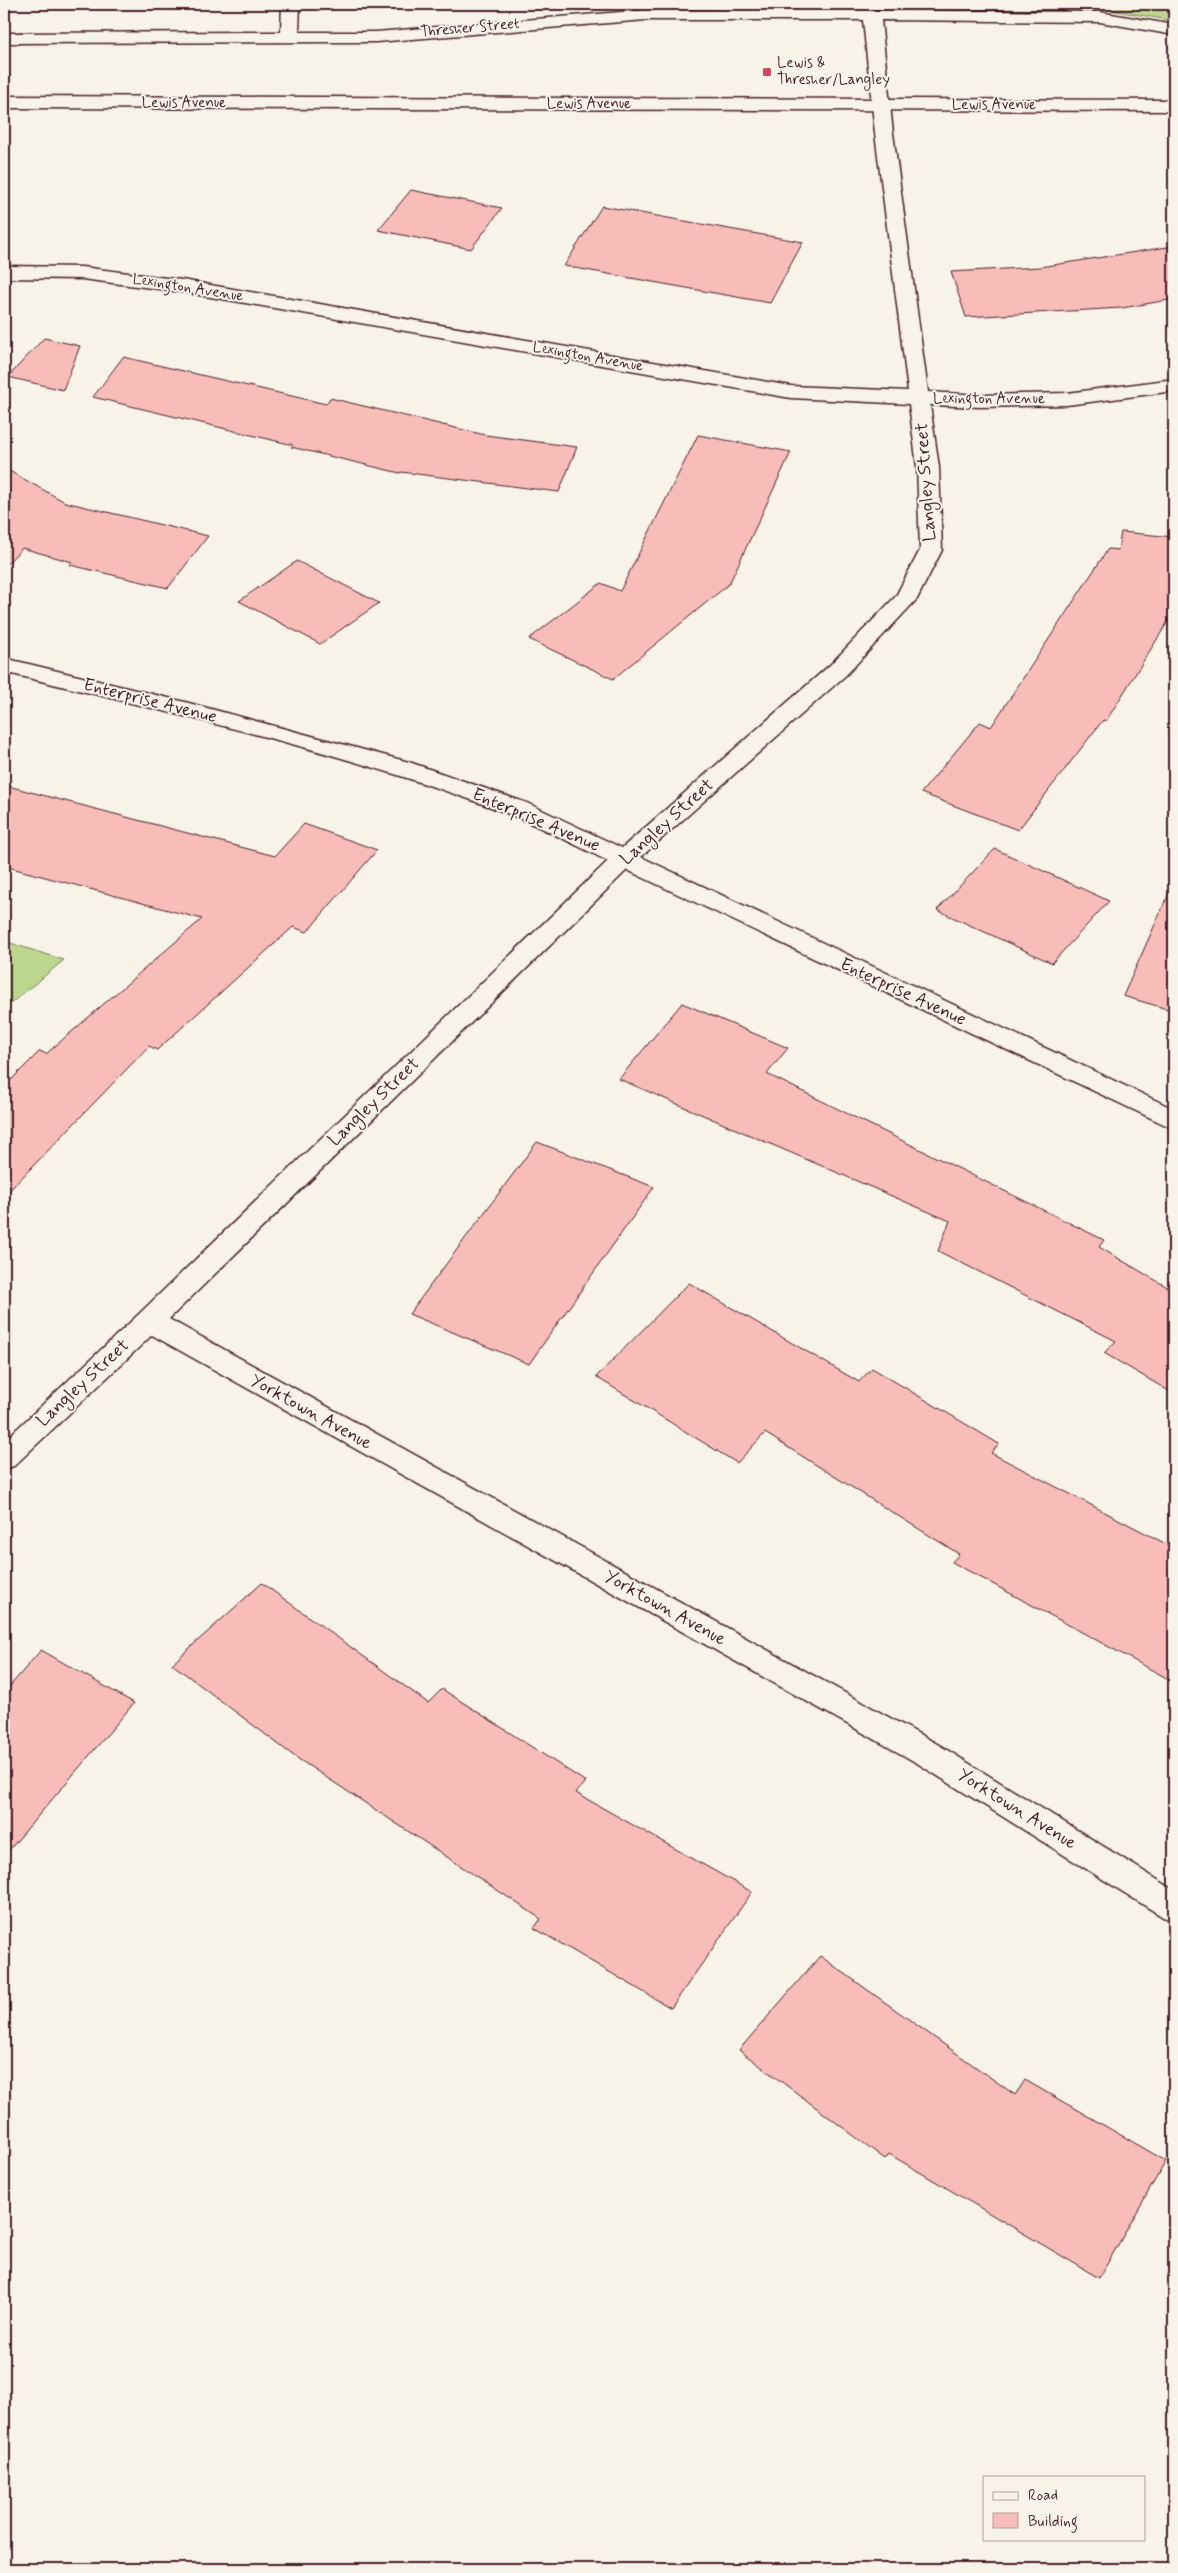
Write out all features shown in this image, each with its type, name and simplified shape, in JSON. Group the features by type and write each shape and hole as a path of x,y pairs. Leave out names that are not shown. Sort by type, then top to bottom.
{"street":[{"path":"290,37 292,4"},
{"name":"Thresher Street","path":"4,38 376,37 645,9 744,9 872,17 1100,17 1174,30"},
{"name":"Langley Street","path":"4,1458 149,1321 624,859 838,670 906,599 931,550 928,468 880,105 872,17"},
{"name":"Lewis Avenue","path":"4,102 1174,106"},
{"name":"Lexington Avenue","path":"4,272 82,273 182,286 791,392 982,401 1066,399 1174,385"},
{"name":"Enterprise Avenue","path":"4,665 185,709 401,767 518,809 1174,1120"},
{"name":"Yorktown Avenue","path":"149,1321 928,1754 1174,1908"}],"green space":[{"path":"952,4 1174,4 1174,21 1088,6"},
{"path":"4,941 64,960 4,1009"}],"building":[{"path":"411,190 502,208 471,249 378,230"},
{"path":"602,206 803,242 770,303 564,266"},
{"path":"1174,246 1174,299 1122,308 966,317 951,272 1040,267"},
{"path":"44,338 80,346 63,390 8,377"},
{"path":"123,357 326,404 330,398 485,435 577,447 559,492 400,473 93,397"},
{"path":"698,435 791,452 729,584 613,679 529,639 601,583 620,591"},
{"path":"4,468 65,502 208,536 168,588 70,565 72,562 22,548 4,567"},
{"path":"1121,532 1174,537 1174,612 1106,721 1103,720 1018,830 921,793 980,722 991,727 1108,549 1118,550"},
{"path":"297,561 379,603 320,644 239,601"},
{"path":"4,785 275,856 304,824 377,850 307,932 293,927 157,1050 149,1046 4,1196 4,1087 40,1051 46,1054 202,919 4,866"},
{"path":"995,849 1109,901 1052,963 937,910"},
{"path":"1174,882 1174,1011 1123,996"},
{"path":"682,1003 788,1048 767,1074 1104,1240 1099,1247 1174,1291 1174,1394 1104,1353 1116,1341 938,1251 950,1221 619,1079"},
{"path":"537,1142 654,1187 529,1364 409,1314"},
{"path":"689,1283 859,1382 872,1368 999,1444 991,1453 1174,1548 1174,1682 952,1562 959,1554 765,1433 737,1463 596,1377"},
{"path":"262,1583 428,1703 442,1689 586,1782 576,1793 752,1892 671,2008 534,1928 541,1919 294,1756 172,1664"},
{"path":"41,1650 134,1703 4,1856 4,1693"},
{"path":"820,1956 1015,2095 1025,2080 1166,2161 1099,2278 889,2154 885,2159 739,2050"}],"place":[{"name":"Lewis & Thresher/Langley","path":"767,72"}]}
